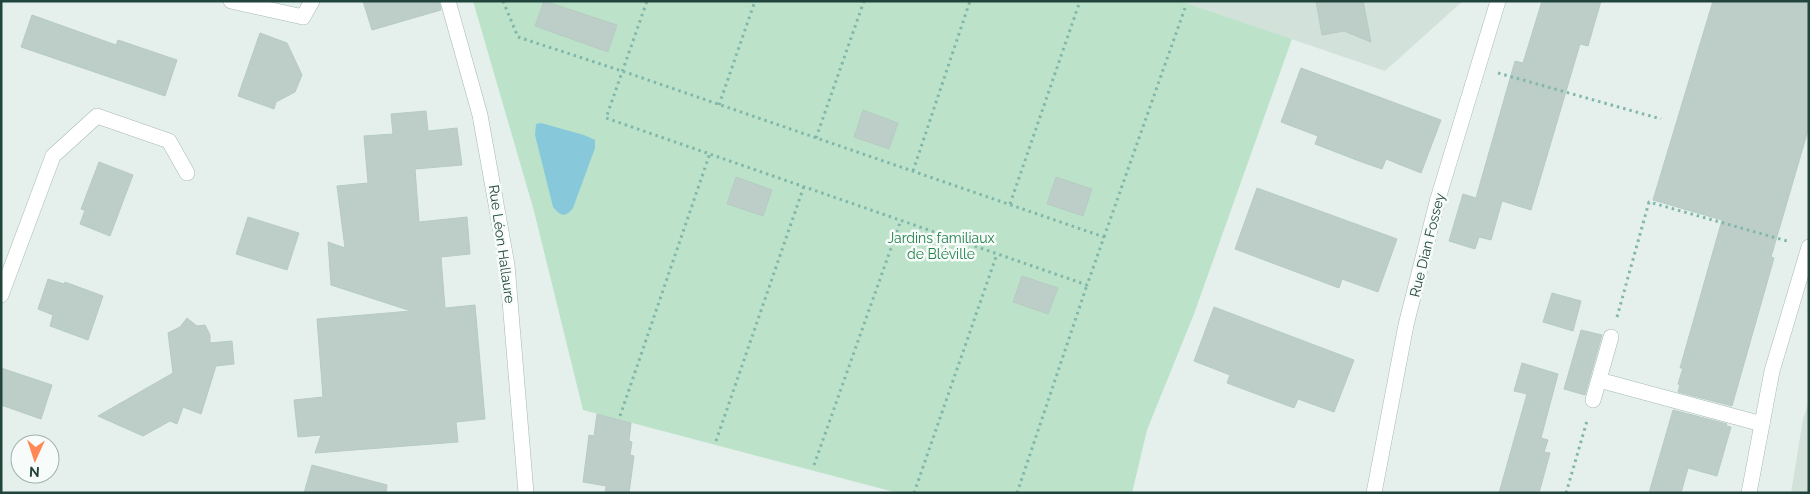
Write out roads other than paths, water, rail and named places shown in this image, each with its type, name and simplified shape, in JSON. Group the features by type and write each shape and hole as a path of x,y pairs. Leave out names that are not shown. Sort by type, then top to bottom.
{"street":[{"path":"231,1 303,17 312,1"},
{"name":"Rue Léon Hallaure","path":"448,1 480,114 507,264 526,493"},
{"name":"Rue Dian Fossey","path":"1374,493 1406,324 1437,202 1498,1"},
{"path":"1,295 52,156 98,116 169,141 187,173"},
{"path":"1749,493 1772,371 1809,247"},
{"path":"1593,400 1611,337"},
{"path":"1599,380 1762,424"}],"water":[{"path":"541,123 595,140 595,148 573,208 563,215 553,207 535,135 536,124"}],"park label":[{"name":"Jardins familiaux de Bléville","path":"941,246"}]}
